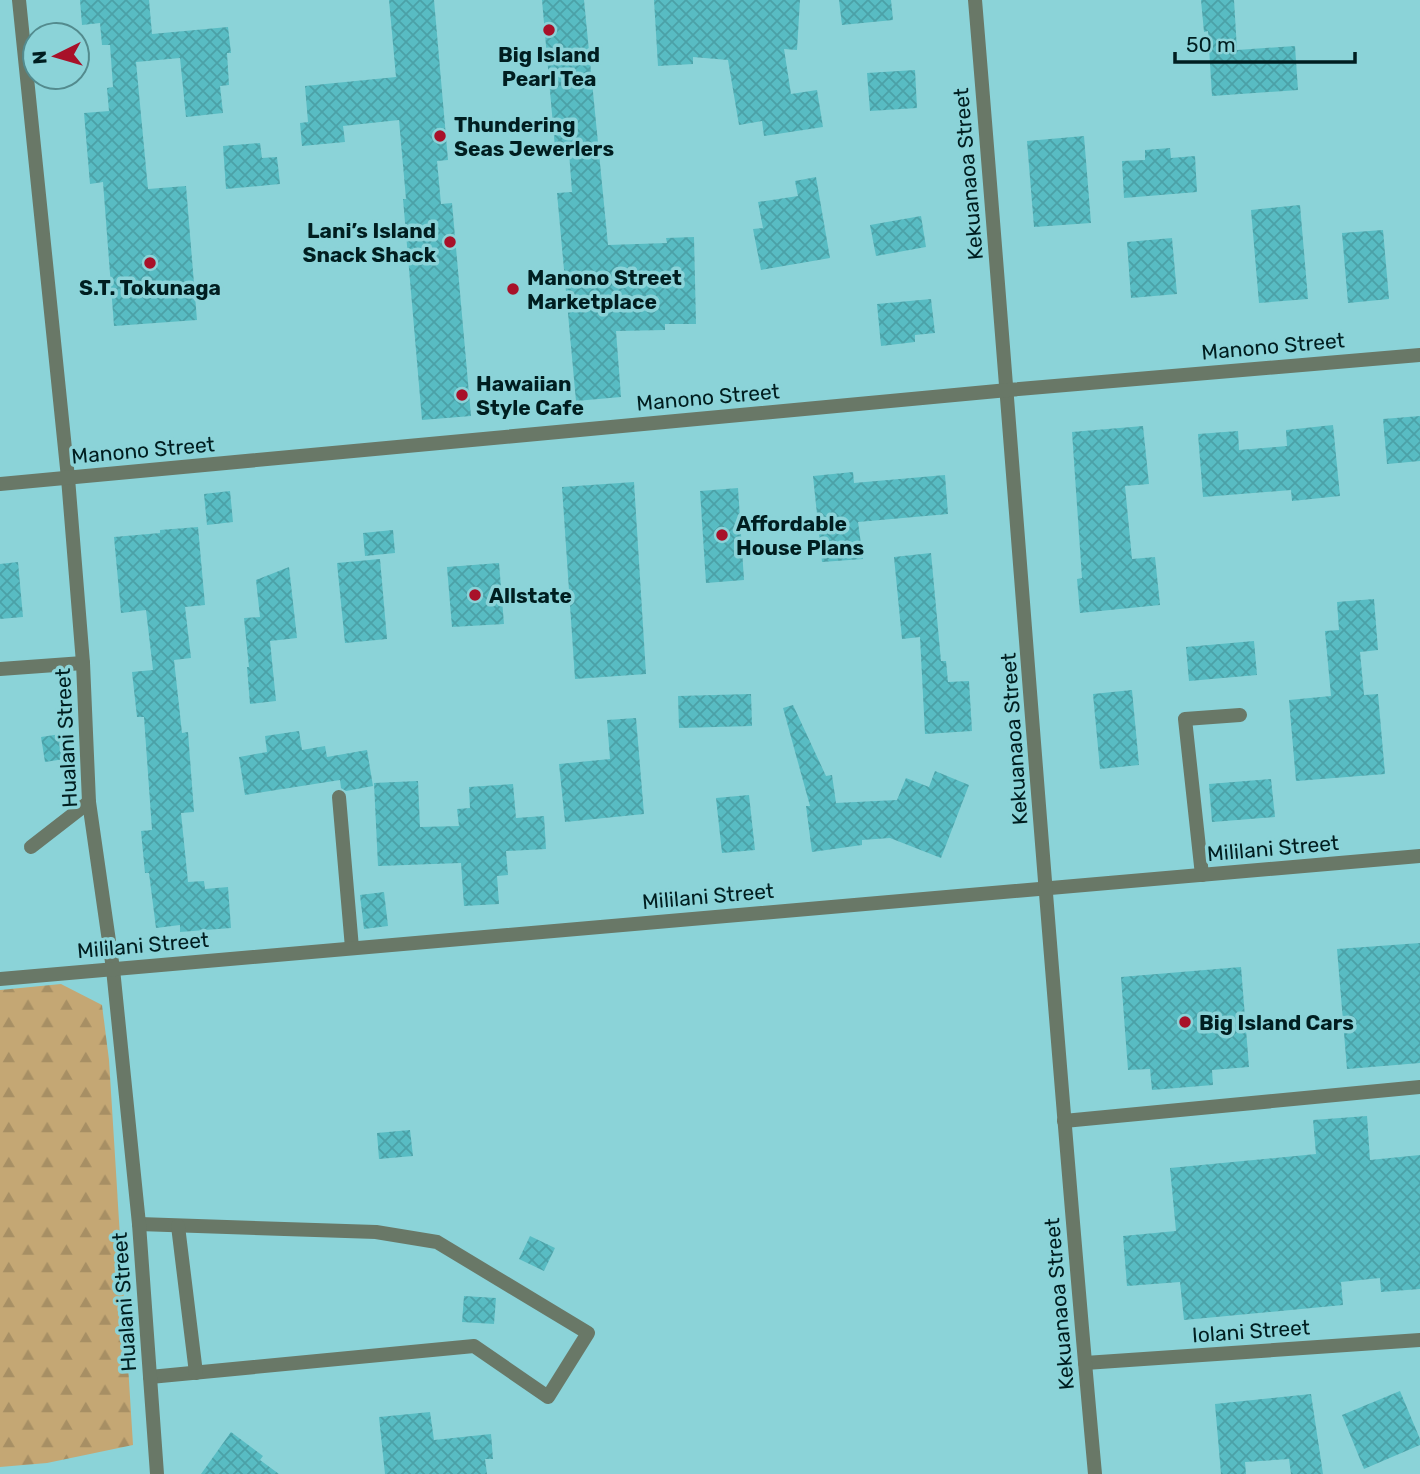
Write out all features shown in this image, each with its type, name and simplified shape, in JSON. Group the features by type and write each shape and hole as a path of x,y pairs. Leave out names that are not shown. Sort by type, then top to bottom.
{"street":[{"name":"Hualani Street","path":"19,0 68,478 83,663 89,802 113,969 139,1224 157,1474"},
{"name":"Kekuanaoa Street","path":"975,0 1064,1121 1095,1474"},
{"name":"Manono Street","path":"0,484 1008,390 1420,355"},
{"path":"0,669 83,663"},
{"path":"1202,875 1185,719 1240,715"},
{"path":"339,797 352,948"},
{"path":"32,847 89,802"},
{"name":"Mililani Street","path":"0,979 1420,856"},
{"path":"1064,1121 1420,1087"},
{"path":"139,1224 376,1232 437,1242 588,1333 548,1397 474,1346 150,1377"},
{"path":"178,1226 196,1373"},
{"name":"Iolani Street","path":"1085,1363 1420,1340"}],"green space":[{"path":"61,984 102,1005 109,1060 133,1445 47,1463 0,1467 0,990"}],"building":[{"path":"80,0 149,0 152,34 228,27 231,53 227,53 229,85 220,86 223,113 186,117 180,58 136,62 148,189 186,186 197,320 114,326 103,182 90,184 84,113 109,111 107,88 113,87 110,45 102,45 100,23 82,21"},
{"path":"389,0 434,0 448,160 437,161 441,204 452,203 471,416 422,420 399,120 343,126 345,142 302,146 300,123 308,122 305,86 396,77"},
{"path":"542,0 584,0 608,245 667,243 666,238 694,237 696,324 665,324 665,330 616,331 621,397 576,401 557,193 572,192 569,152 566,152 565,147 555,148"},
{"path":"654,0 800,0 797,50 784,49 791,94 817,90 823,127 764,136 762,121 739,125 728,60 693,57 693,64 658,66"},
{"path":"839,0 891,0 893,20 842,25"},
{"path":"1201,0 1234,0 1237,50 1295,46 1298,90 1212,96 1208,31 1204,32"},
{"path":"915,70 917,108 870,111 867,73"},
{"path":"1084,136 1091,223 1034,227 1027,141"},
{"path":"260,143 262,158 277,157 280,184 226,189 223,146"},
{"path":"1170,148 1171,158 1195,156 1197,192 1124,198 1122,161 1145,160 1145,150"},
{"path":"816,177 830,258 761,270 753,229 763,228 758,202 798,196 795,181"},
{"path":"1300,205 1308,299 1259,303 1251,210"},
{"path":"921,216 926,247 876,256 870,225"},
{"path":"1383,230 1389,299 1348,303 1342,233"},
{"path":"1172,238 1177,294 1131,298 1127,242"},
{"path":"931,299 935,333 915,335 915,342 881,346 877,304"},
{"path":"1420,416 1420,461 1387,464 1383,419"},
{"path":"1333,425 1340,496 1292,501 1291,490 1203,497 1198,434 1238,431 1239,450 1287,446 1286,430"},
{"path":"1143,426 1149,484 1125,486 1132,559 1155,557 1160,605 1080,613 1077,579 1082,578 1072,432"},
{"path":"853,472 854,483 945,475 948,514 858,522 863,559 822,562 813,476"},
{"path":"634,482 646,674 575,679 562,487"},
{"name":"Affordable House Plans","path":"738,488 744,580 706,583 700,491"},
{"path":"230,491 233,522 207,525 204,494"},
{"path":"198,527 205,605 185,607 191,658 174,660 182,733 188,732 194,812 181,813 188,882 204,881 205,889 228,887 231,928 180,932 180,925 156,928 149,873 145,873 141,831 152,830 144,717 137,717 132,672 153,670 146,610 121,613 114,537"},
{"path":"393,530 395,553 365,556 363,533"},
{"path":"931,553 941,661 946,661 948,682 969,681 972,731 925,734 920,637 902,639 894,557"},
{"path":"380,559 387,639 345,643 337,563"},
{"path":"18,562 23,617 0,619 0,564"},
{"name":"Allstate","path":"499,563 504,624 452,627 447,567"},
{"path":"289,567 297,638 270,641 276,701 250,704 244,618 260,617 256,580"},
{"path":"1374,599 1378,650 1360,652 1364,695 1378,694 1385,774 1296,781 1289,700 1331,696 1325,631 1339,630 1337,602"},
{"path":"1254,641 1257,675 1189,681 1186,647"},
{"path":"1132,690 1139,765 1100,769 1093,694"},
{"path":"751,694 752,726 679,728 678,696"},
{"path":"793,705 826,776 832,775 836,803 897,800 906,778 929,787 935,771 969,785 941,858 890,838 862,840 862,845 812,852 806,806 810,806 783,708"},
{"path":"636,718 644,814 565,822 559,764 610,759 607,720"},
{"path":"299,731 302,750 325,746 327,757 367,750 373,786 346,791 341,788 340,780 245,795 239,757 267,752 265,736"},
{"path":"67,733 71,758 45,762 41,737"},
{"path":"1271,779 1275,817 1212,822 1209,784"},
{"path":"418,781 420,827 459,826 457,809 470,808 469,787 513,784 516,818 544,816 546,849 506,851 508,875 497,876 499,904 464,906 461,863 378,866 374,783"},
{"path":"749,795 755,850 722,853 716,798"},
{"path":"384,892 388,926 364,929 360,895"},
{"path":"1420,943 1420,1063 1347,1069 1337,949"},
{"name":"Big Island Cars","path":"1241,967 1249,1067 1212,1070 1213,1085 1152,1090 1150,1069 1128,1070 1121,977"},
{"path":"1367,1116 1370,1160 1420,1155 1420,1289 1381,1292 1380,1278 1341,1282 1343,1305 1184,1320 1180,1282 1127,1286 1123,1236 1176,1231 1170,1168 1316,1154 1313,1120"},
{"path":"410,1130 413,1156 379,1159 377,1133"},
{"path":"530,1236 555,1248 544,1271 519,1259"},
{"path":"464,1296 496,1298 494,1324 462,1322"},
{"path":"1400,1391 1420,1445 1364,1469 1342,1415"},
{"path":"1311,1394 1323,1474 1291,1474 1289,1459 1245,1462 1246,1474 1221,1474 1215,1404"},
{"path":"430,1412 434,1440 491,1434 493,1459 485,1459 487,1474 385,1474 379,1417"},
{"path":"231,1432 263,1456 260,1460 279,1474 201,1474"}],"place":[{"name":"Big Island Pearl Tea","path":"549,30"},
{"name":"Thundering Seas Jewerlers","path":"440,136"},
{"name":"Lani’s Island Snack Shack","path":"450,242"},
{"name":"S.T. Tokunaga","path":"150,263"},
{"name":"Manono Street Marketplace","path":"513,289"},
{"name":"Hawaiian Style Cafe","path":"462,395"},
{"name":"Affordable House Plans","path":"722,535"},
{"name":"Allstate","path":"475,595"},
{"name":"Big Island Cars","path":"1185,1022"}]}
